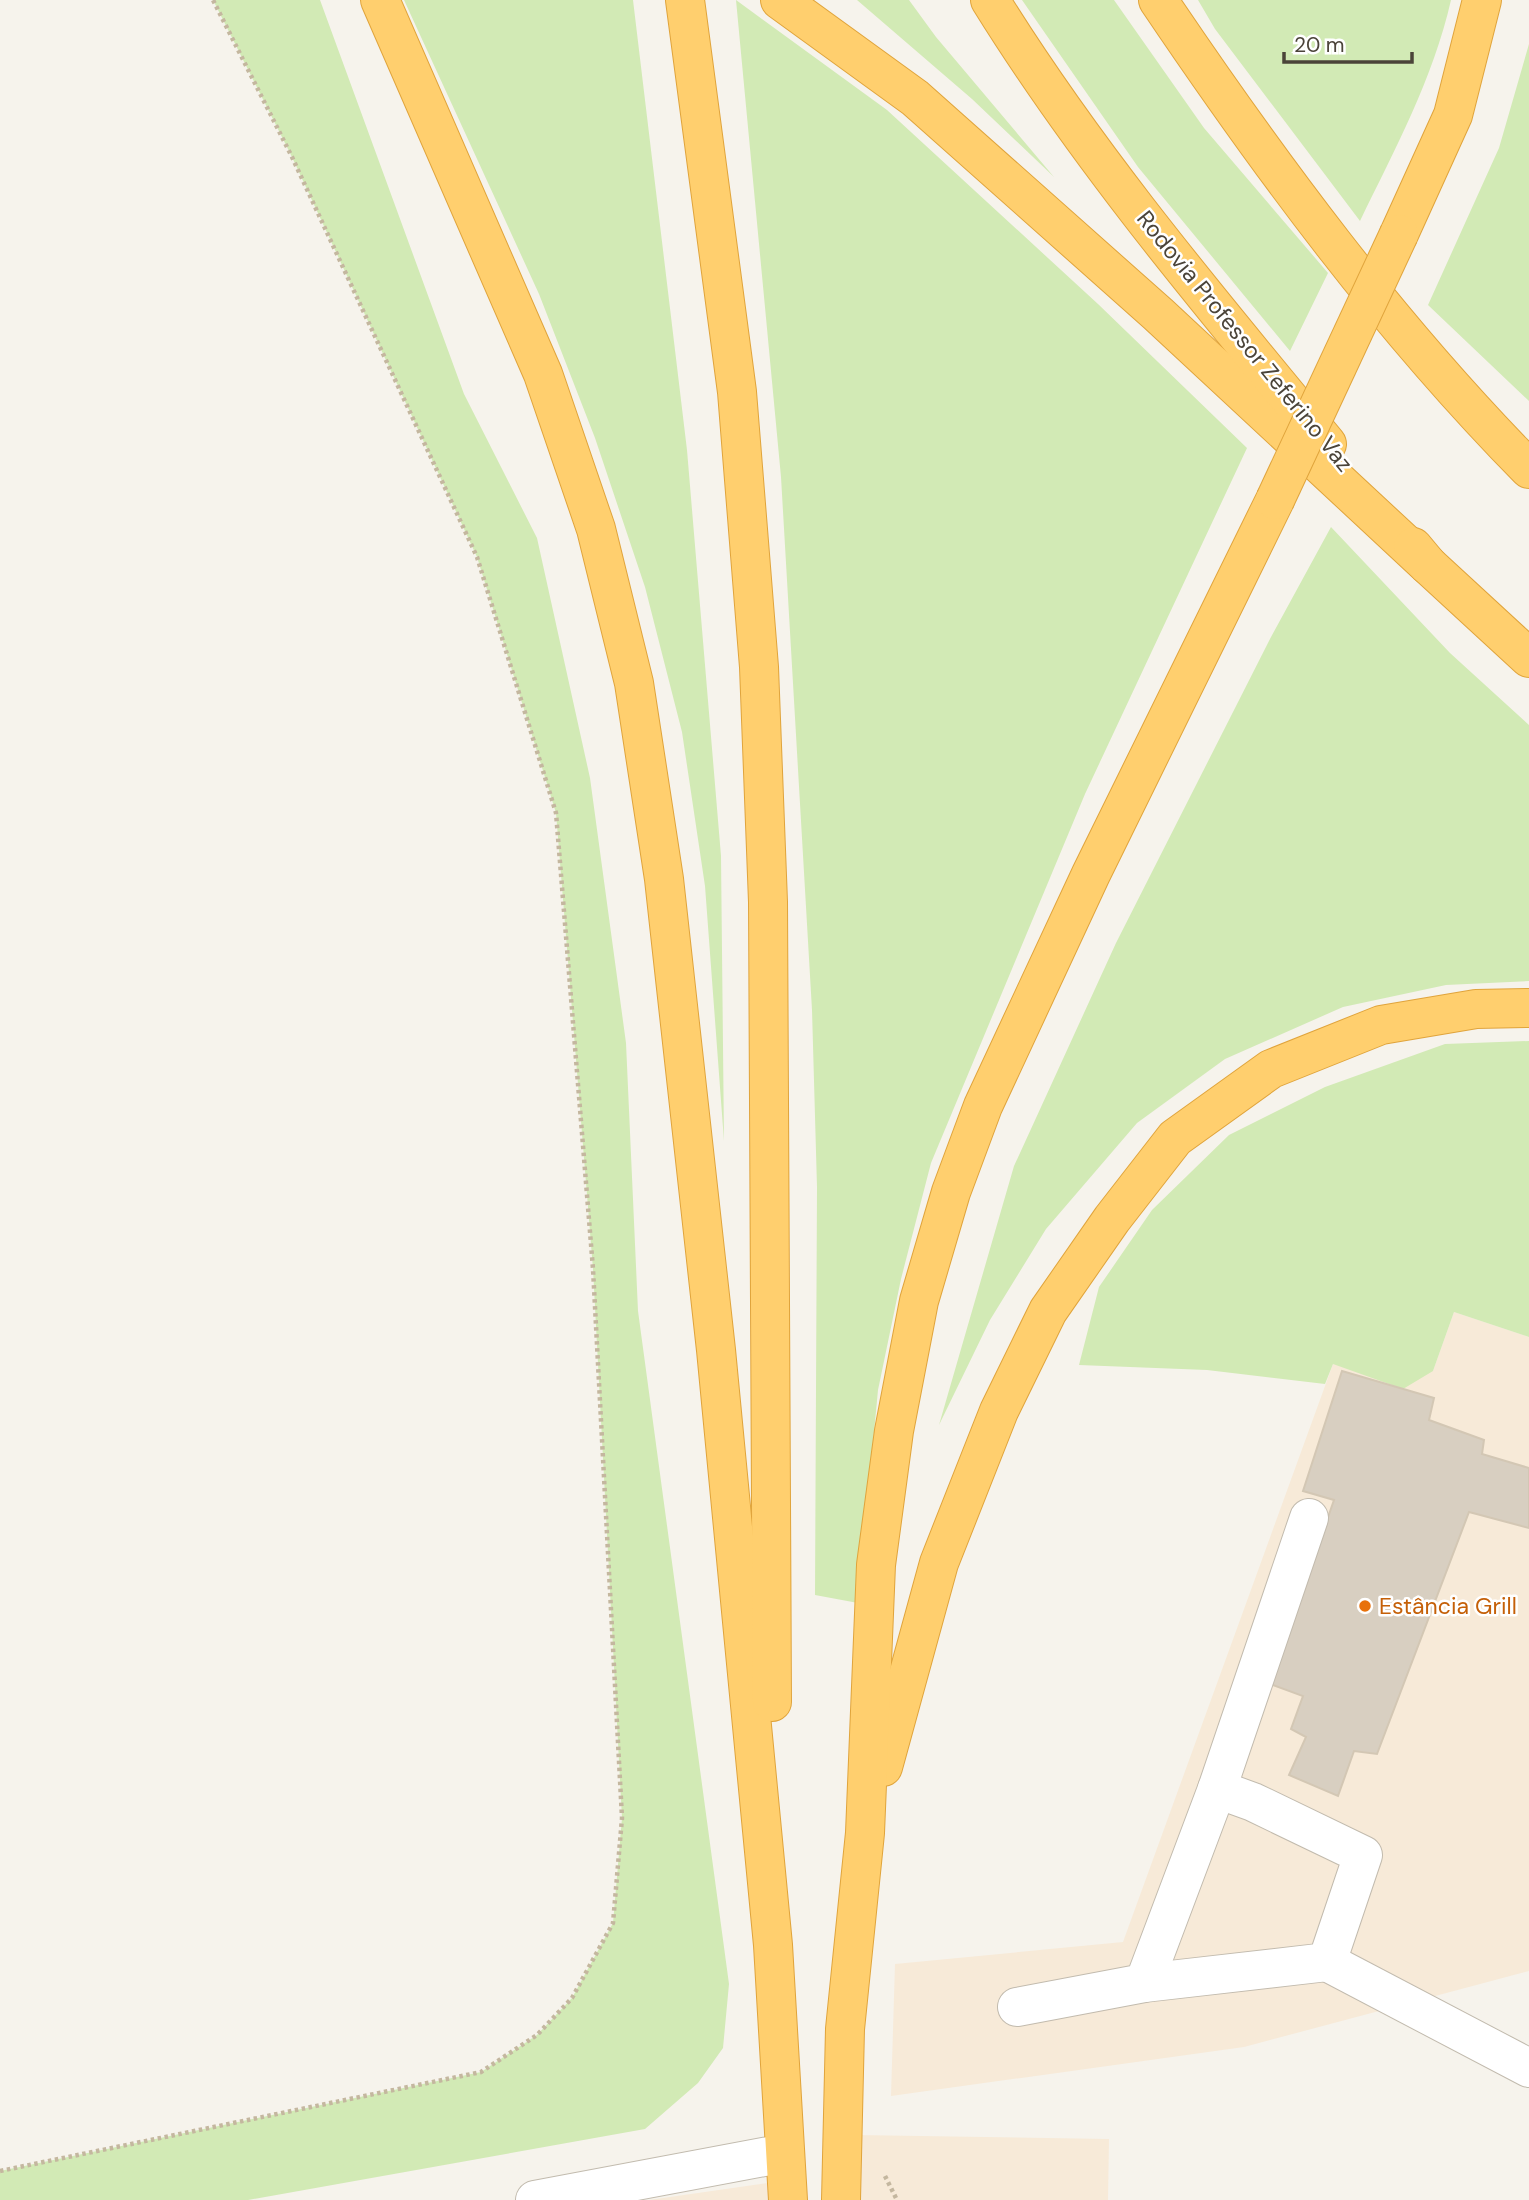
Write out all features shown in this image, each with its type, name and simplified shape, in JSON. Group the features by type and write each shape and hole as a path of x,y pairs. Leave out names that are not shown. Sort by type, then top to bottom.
{"highway":[{"path":"380,0 543,374 596,529 634,683 664,879 686,1063 774,1945 788,2200"},
{"path":"685,0 693,42 737,392 760,667 768,902 774,1945"},
{"path":"780,0 915,98 1158,314 1428,565"},
{"name":"Rodovia Professor Zeferino Vaz","path":"990,0 1025,57 1167,250 1428,565 1529,658"},
{"path":"1158,0 1318,227 1467,407 1529,470"},
{"path":"841,2200 845,2029 864,1833 877,1552 894,1431 919,1301 951,1192 983,1106 1091,874 1275,500 1453,115 1482,0"},
{"path":"864,1833 939,1563 999,1411 1048,1311 1112,1219 1175,1138 1271,1069 1381,1025 1476,1009 1529,1008"}],"street":[{"path":"1144,1983 1217,1789 1309,1518"},
{"path":"1217,1789 1254,1802 1363,1855 1327,1962"},
{"path":"1017,2007 1144,1983 1327,1962 1529,2068"},
{"path":"535,2200 785,2153"}],"path":[{"path":"0,2171 481,2072 537,2035 572,1998 613,1923 622,1818 593,1269 556,813 477,557 292,157 213,0"}],"shaded area":[{"path":"1454,1312 1529,1337 1529,1971 1244,2047 891,2096 895,1964 1123,1942 1333,1364 1433,1371"},
{"path":"856,2135 1109,2139 1108,2200 854,2200"},
{"path":"768,2183 769,2200 649,2200"}],"green space":[{"path":"213,0 320,0 464,394 537,538 590,778 626,1043 638,1311 729,1984 723,2048 698,2083 645,2129 248,2200 0,2200 0,2171 481,2072 537,2035 572,1998 613,1923 622,1818 593,1269 556,813 477,557 292,157"},
{"path":"404,0 633,0 687,450 721,856 724,1141 705,886 682,732 645,587 595,438 539,294"},
{"path":"736,0 887,110 1098,304 1247,448 1085,794 931,1163 901,1279 878,1390 858,1603 815,1595 817,1187 812,1010 781,477"},
{"path":"857,0 909,0 936,37 1054,177 972,99"},
{"path":"1022,0 1114,0 1204,128 1328,273 1290,351 1138,167"},
{"path":"1198,0 1451,0 1424,86 1360,221 1215,29"},
{"path":"1529,44 1529,401 1428,305 1499,148"},
{"path":"1331,527 1450,653 1529,725 1529,981 1446,985 1343,1007 1225,1059 1137,1123 1046,1229 990,1320 939,1425 1014,1166 1116,943 1271,637"},
{"path":"1529,1041 1529,1337 1454,1312 1433,1371 1403,1389 1333,1364 1325,1384 1207,1370 1079,1365 1099,1287 1152,1210 1229,1135 1325,1087 1445,1044"}],"building":[{"name":"Estância Grill","path":"1342,1371 1434,1398 1429,1420 1484,1440 1482,1454 1529,1468 1529,1528 1469,1512 1377,1754 1354,1751 1338,1796 1289,1775 1306,1737 1291,1729 1303,1696 1270,1684 1334,1500 1303,1491"}],"place":[{"name":"Estância Grill","path":"1365,1606"}]}
